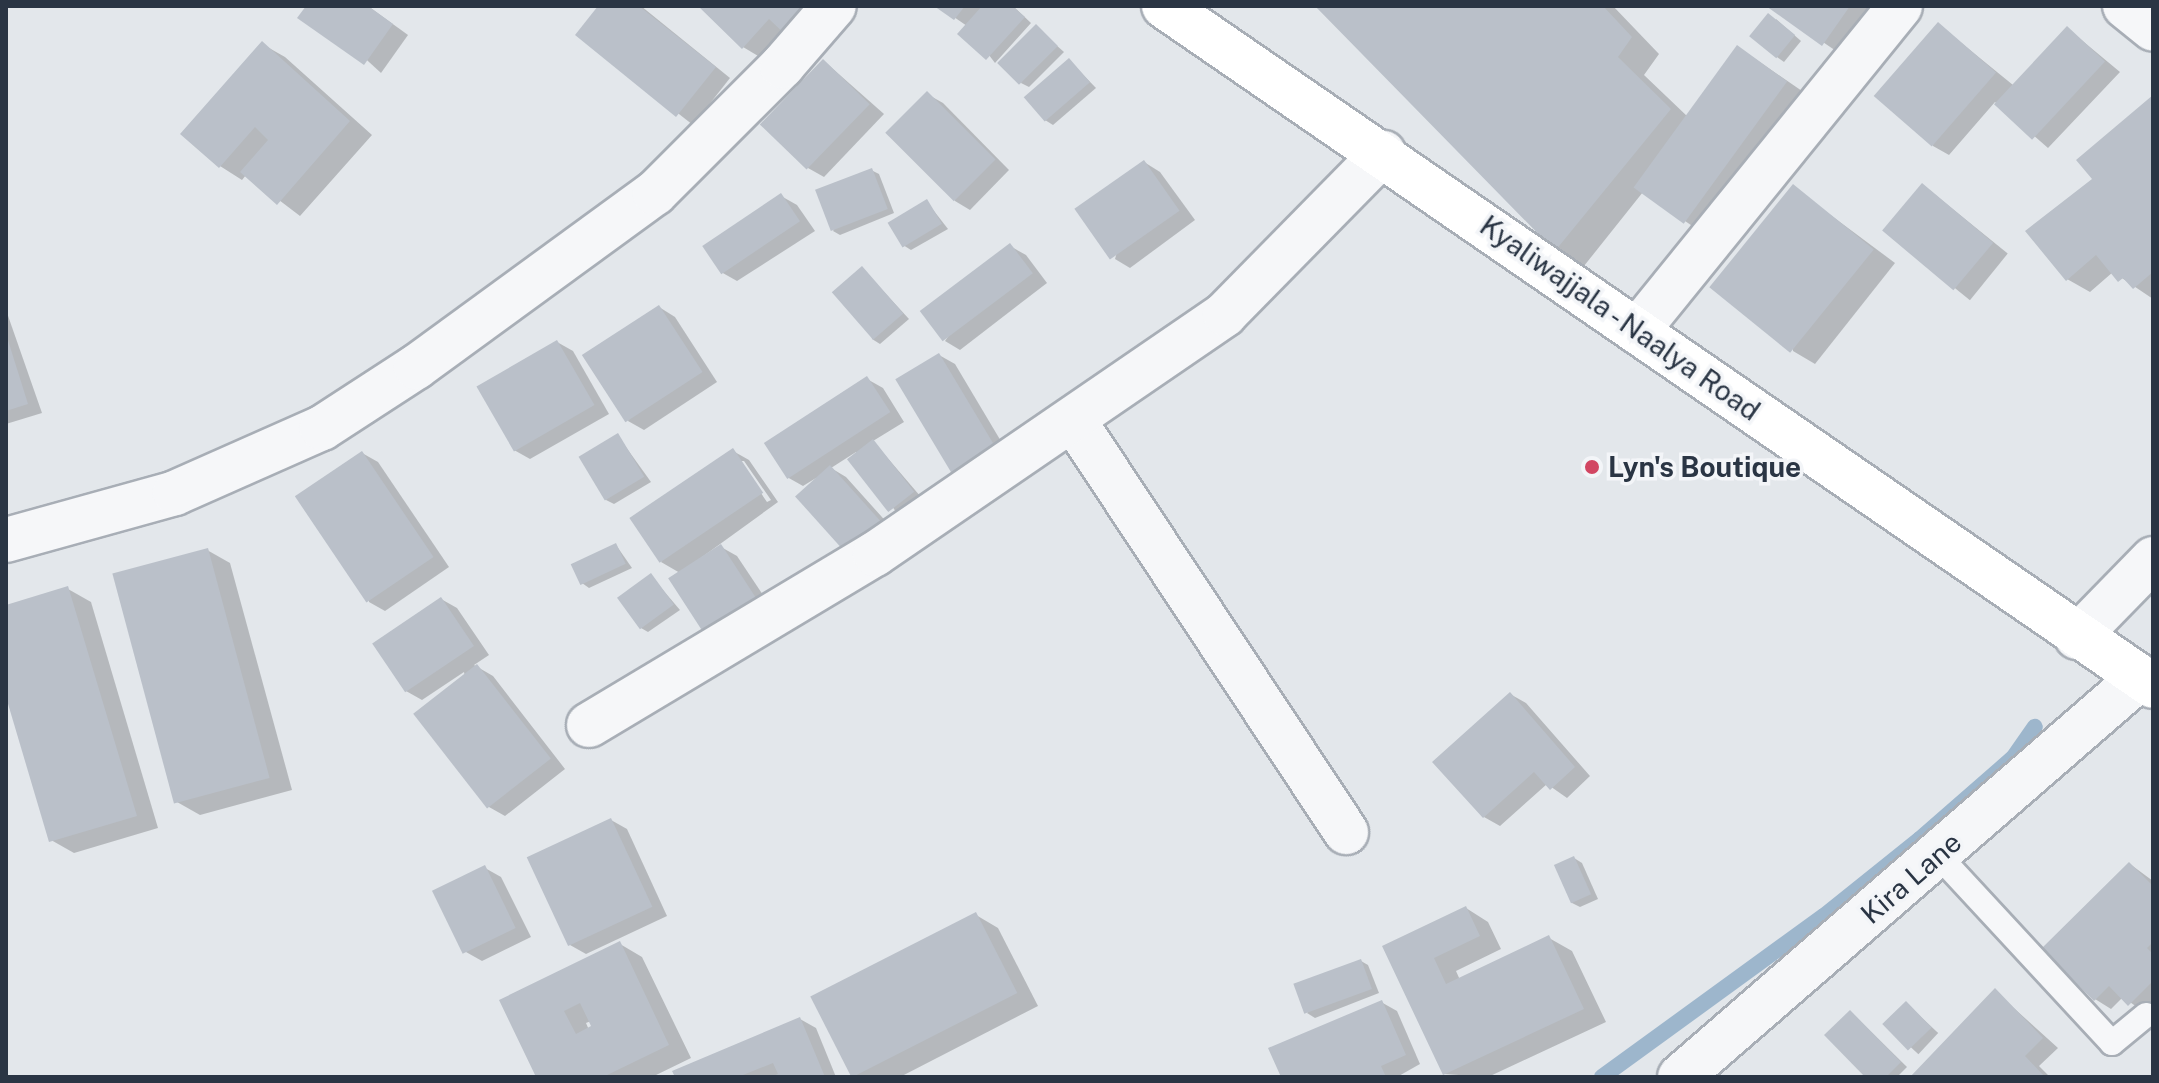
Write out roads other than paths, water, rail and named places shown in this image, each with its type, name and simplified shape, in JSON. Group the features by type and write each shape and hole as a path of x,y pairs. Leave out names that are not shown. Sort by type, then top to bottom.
{"main road":[{"name":"Kyaliwajjala - Naalya Road","path":"1164,6 1383,153 2077,637 2147,682"}],"street":[{"path":"6,540 175,493 334,420 655,193 782,66 834,6"},
{"path":"1637,331 1900,6"},
{"path":"2125,6 2153,29"},
{"path":"589,725 875,554 1074,421 1225,314 1383,153"},
{"path":"1074,421 1346,832"},
{"path":"2077,637 2153,559"},
{"name":"Kira Lane","path":"1680,1077 1938,855 2147,682"}],"lane":[{"path":"1938,855 2112,1043 2146,1015"}],"waterway":[{"path":"1602,1077 1824,916 1920,839 2013,758 2035,727"}],"place":[{"name":"Lyn's Boutique","path":"1592,467"}]}
